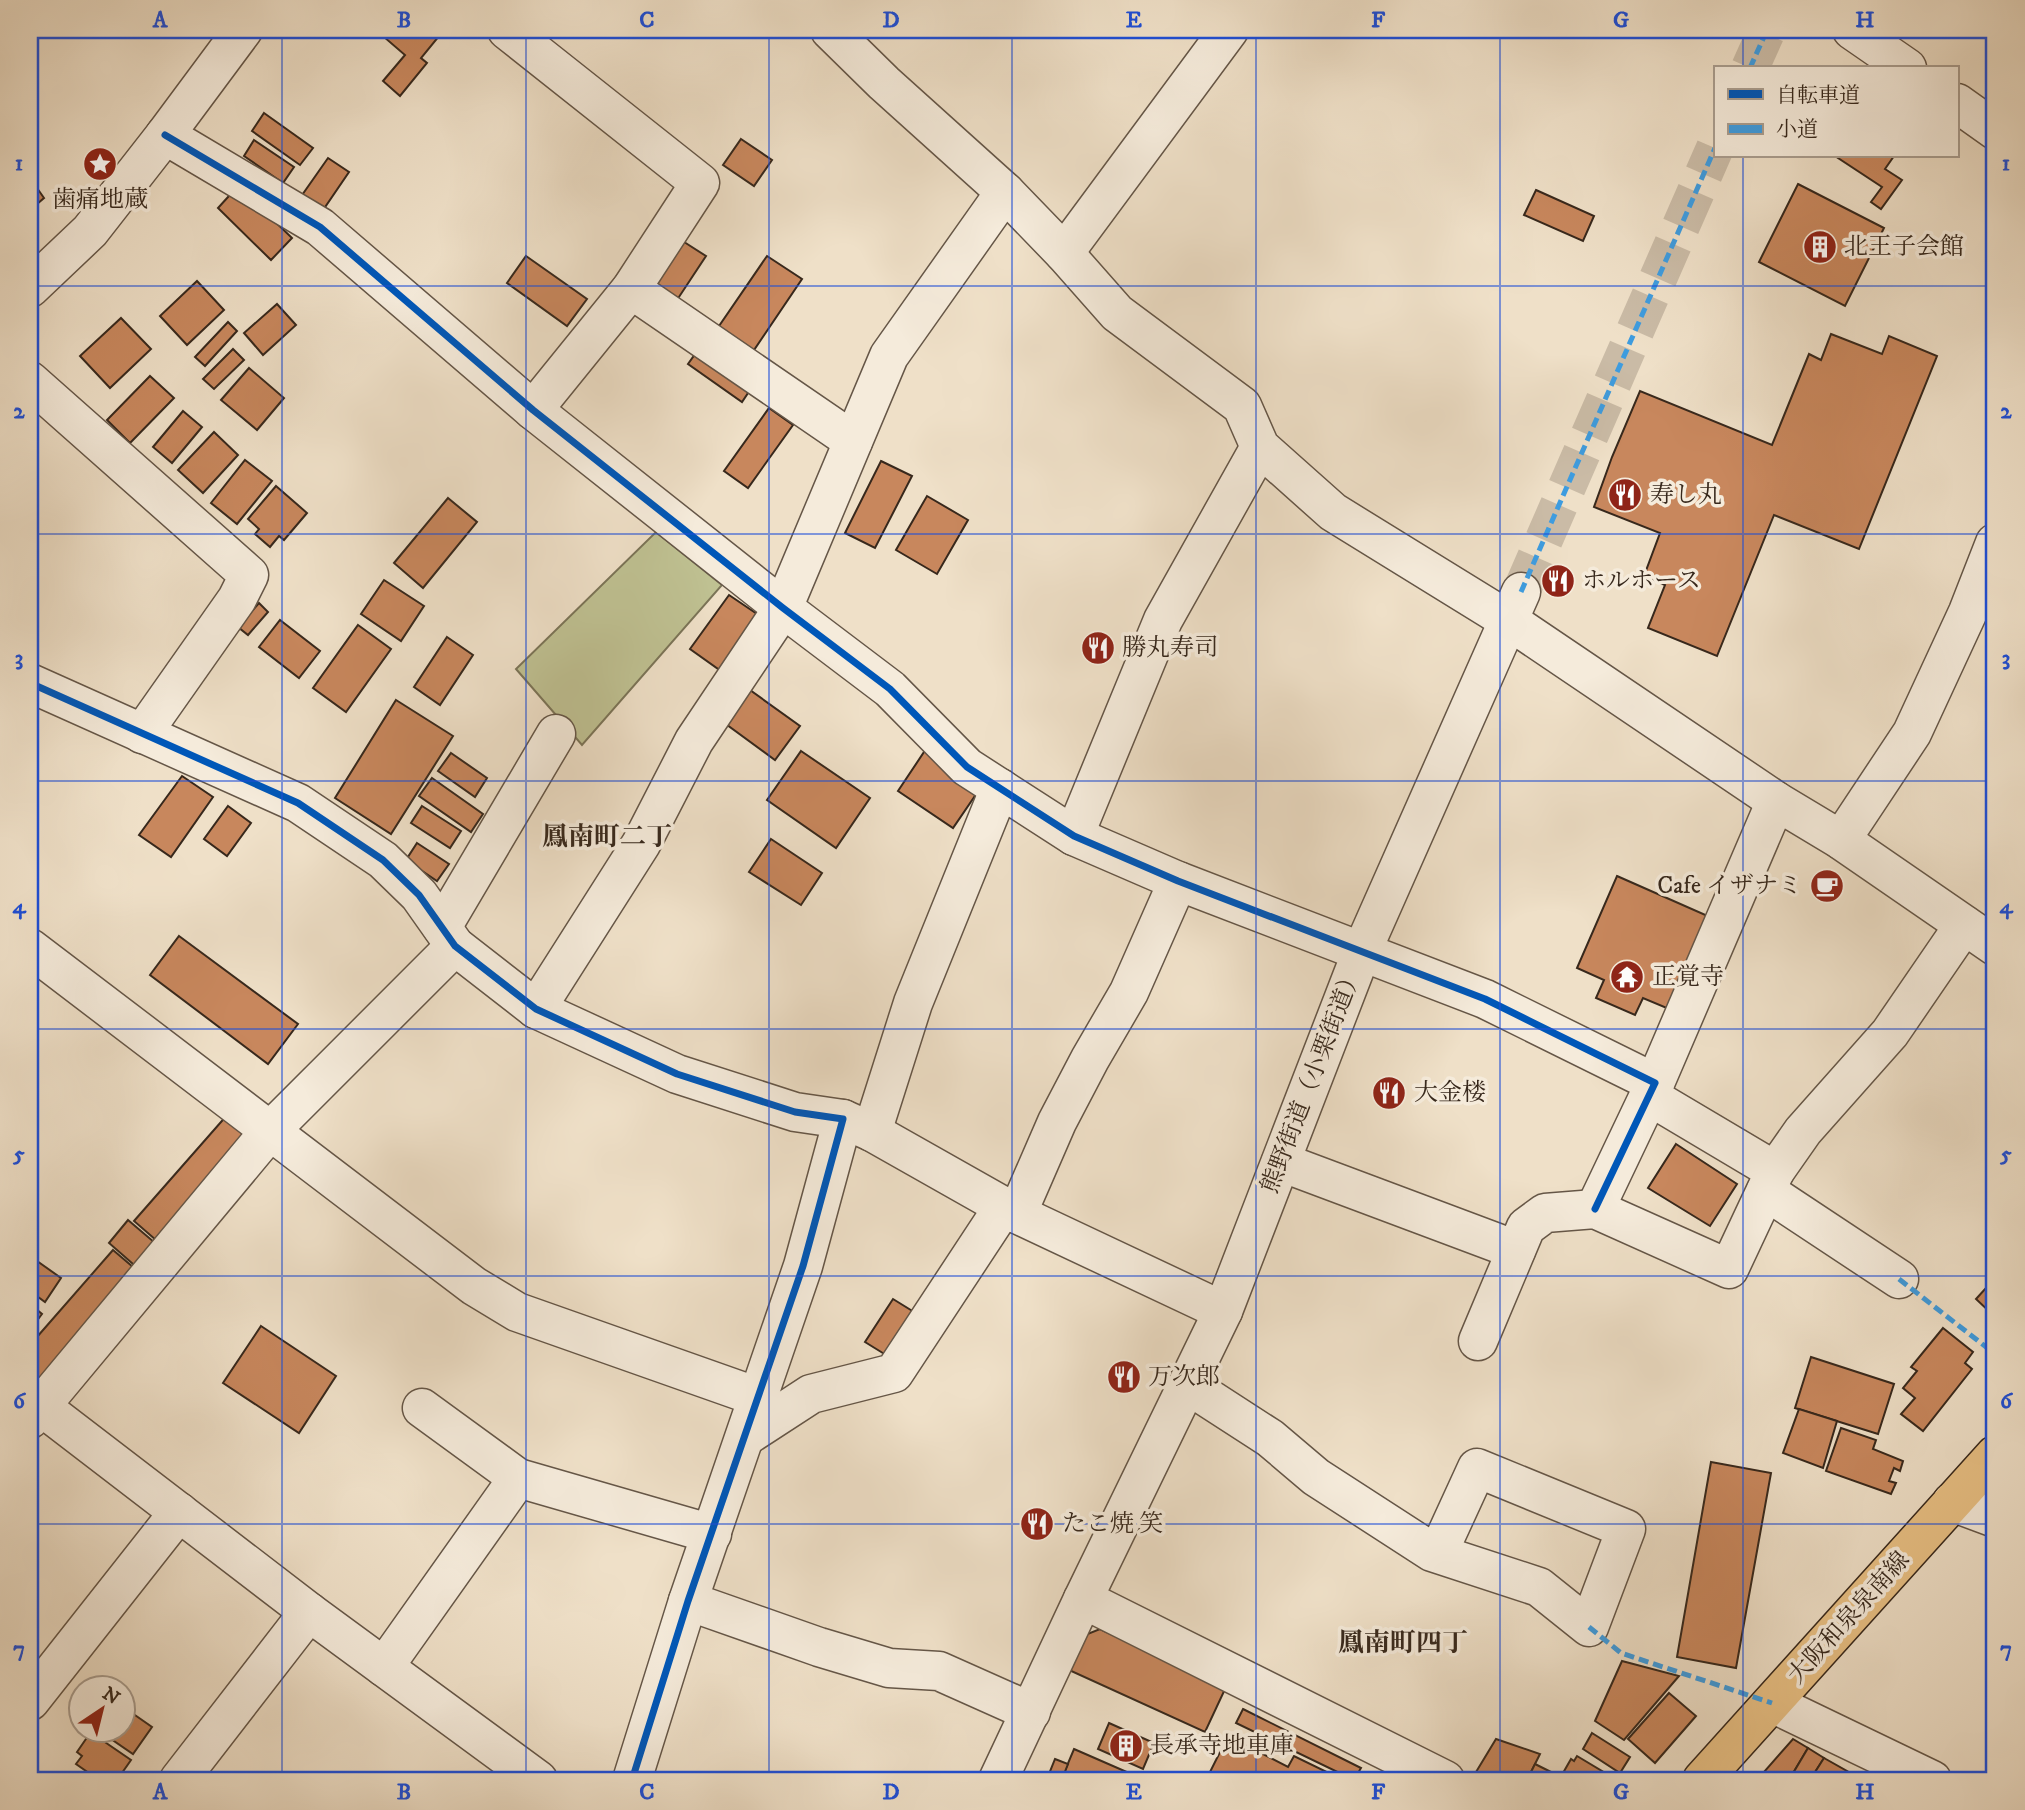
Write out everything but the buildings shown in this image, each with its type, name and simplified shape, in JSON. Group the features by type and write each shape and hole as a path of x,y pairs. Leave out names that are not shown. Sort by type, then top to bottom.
{"main road":[{"name":"大阪和泉泉南線","path":"1702,1780 1995,1455"}],"street":[{"path":"30,288 90,231 243,30"},
{"path":"507,30 700,183 631,289 533,410"},
{"path":"830,30 884,83 1005,192 1117,313 1242,406 1260,447 1333,512 1515,606 1776,801 1841,840 1995,946"},
{"path":"1064,253 1229,30"},
{"path":"1852,30 1904,66"},
{"path":"1958,104 1995,130"},
{"path":"165,135 320,227 533,410 890,690 967,767 1074,836 1178,881 1485,999 1652,1090 1899,1279"},
{"path":"536,1009 641,844 694,741 783,608 888,356 1005,192"},
{"path":"631,289 853,441"},
{"path":"30,381 249,575 237,599 142,734"},
{"path":"1074,836 1163,620 1260,447"},
{"path":"1841,840 1912,733 1981,617 1995,543"},
{"name":"熊野街道（小栗街道）","path":"998,1780 1223,1311 1362,951 1515,606"},
{"path":"30,683 298,803 383,860 419,895 448,937 536,1009 677,1074 795,1112 858,1126 1011,1210 1223,1311"},
{"path":"538,1780 309,1612 179,1512 33,1407 269,1132 448,937 556,734"},
{"path":"632,1780 688,1601 803,1266 858,1126 913,1003 1000,788"},
{"path":"1595,1209 1652,1090 1776,801"},
{"path":"745,1437 811,1394 894,1373 1011,1210 1090,1059 1129,992 1178,881"},
{"path":"1478,1341 1526,1227 1545,1213 1595,1209 1729,1269 1771,1181 1803,1131 1889,1033 1964,925"},
{"path":"30,948 474,1286 517,1312 758,1397"},
{"path":"1281,1162 1516,1250"},
{"path":"1188,1385 1270,1438 1316,1478 1438,1553 1539,1587 1589,1627 1626,1529 1477,1468 1438,1553"},
{"path":"422,1408 518,1478 712,1534"},
{"path":"384,1667 518,1478"},
{"path":"1952,1503 1995,1518"},
{"path":"30,1701 179,1512"},
{"path":"1083,1599 1444,1780"},
{"path":"688,1601 819,1647 889,1668 939,1671 1031,1712"},
{"path":"179,1780 309,1612"},
{"path":"1772,1703 1933,1780"}],"green space":[{"path":"656,532 722,585 582,745 516,669"}],"tunnel":[{"path":"1751,66 1767,30"},
{"path":"1521,592 1714,150"}],"marked path":[{"path":"1751,66 1767,30"},
{"path":"1521,592 1714,150"},
{"path":"1899,1279 1995,1354"},
{"path":"1589,1627 1621,1653 1772,1703"}],"cycle path":[{"path":"165,135 320,227 533,410 890,689 967,767 1074,836 1178,881 1485,999 1655,1083 1595,1209"},
{"path":"30,683 298,803 383,860 419,895 455,946 536,1009 677,1074 795,1112 843,1119 803,1266 688,1601 632,1780"}],"place":[{"name":"歯痛地蔵","path":"100,164"},
{"name":"北王子会館","path":"1820,247"},
{"name":"寿し丸","path":"1625,495"},
{"name":"ホルホース","path":"1558,581"},
{"name":"勝丸寿司","path":"1098,648"},
{"name":"Cafe イザナミ","path":"1827,886"},
{"name":"正覚寺","path":"1627,977"},
{"name":"大金楼","path":"1389,1093"},
{"name":"万次郎","path":"1124,1377"},
{"name":"たこ焼 笑","path":"1037,1524"},
{"name":"長承寺地車庫","path":"1126,1746"}],"district":[{"name":"鳳南町二丁","path":"607,837"},
{"name":"鳳南町四丁","path":"1403,1643"}]}
